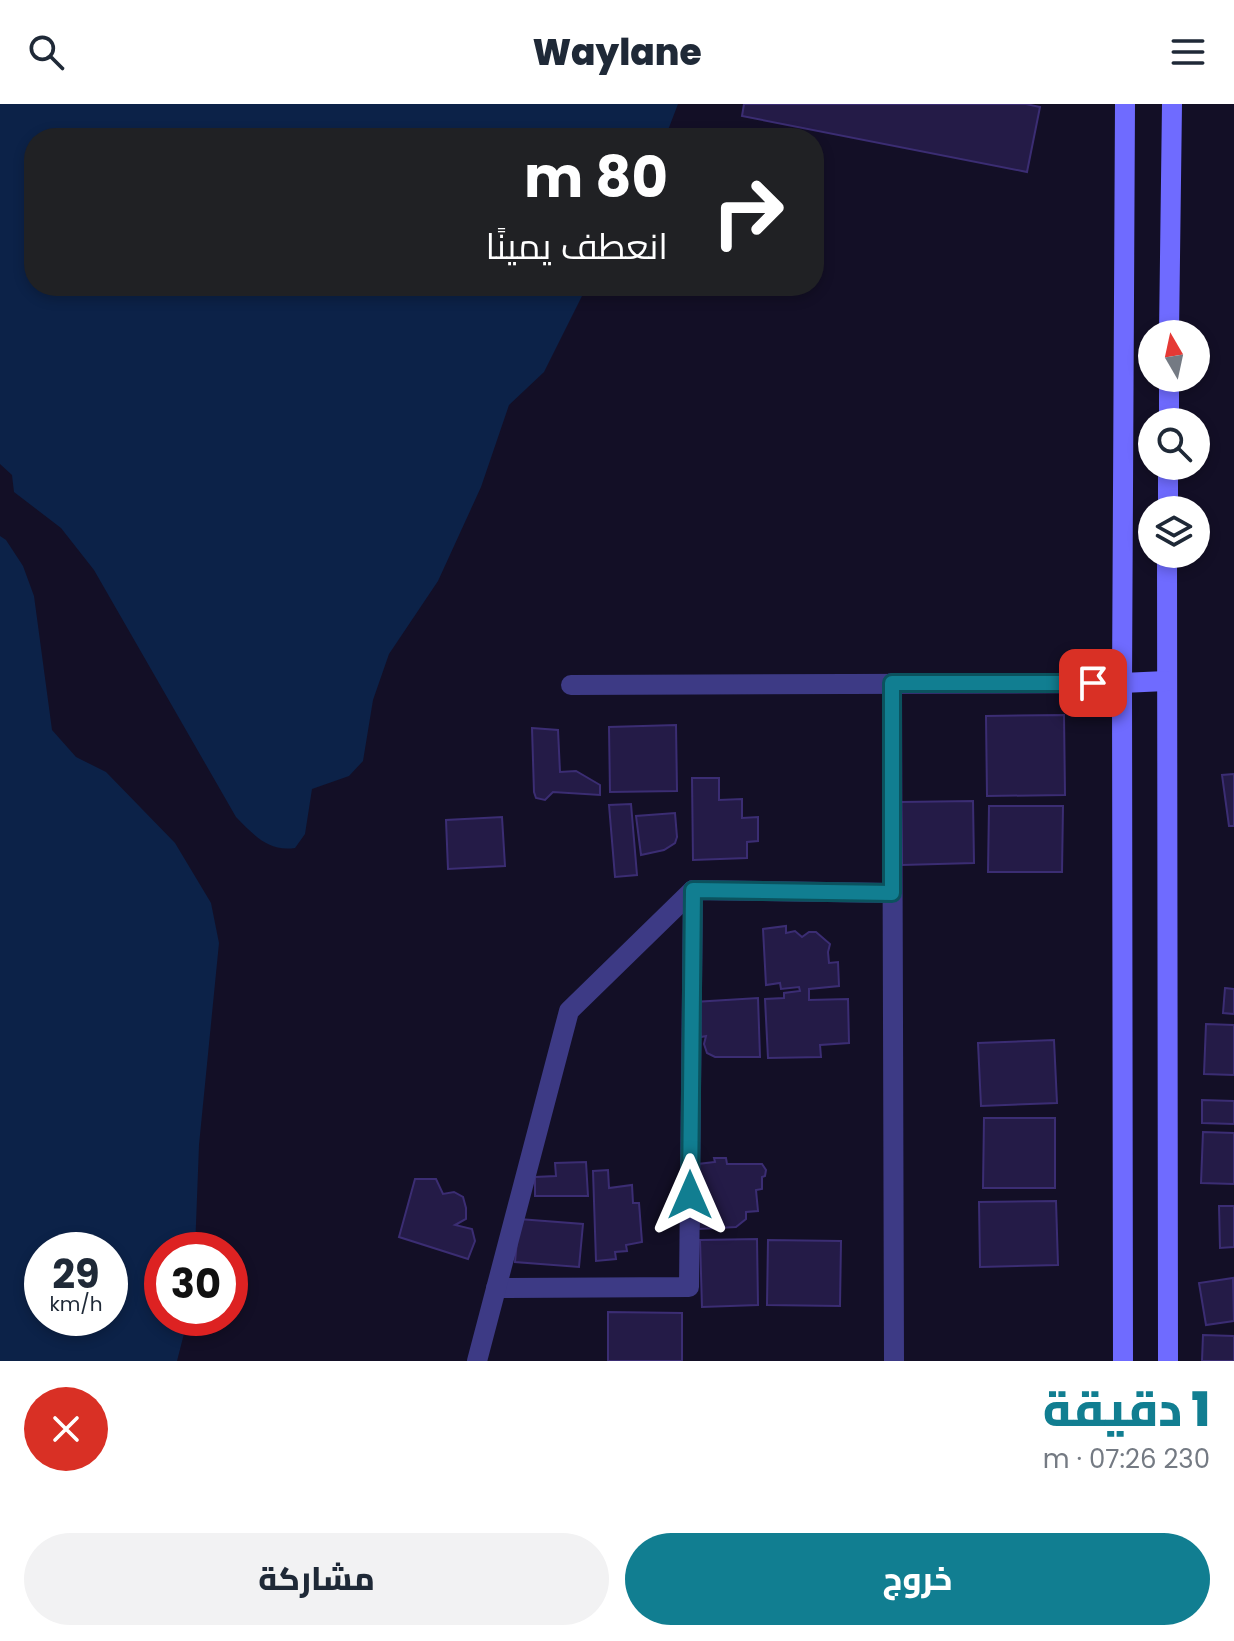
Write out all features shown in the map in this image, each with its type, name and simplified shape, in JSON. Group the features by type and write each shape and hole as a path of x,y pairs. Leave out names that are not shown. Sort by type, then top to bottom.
{"main road":[{"path":"1123,1361 1125,104"},
{"path":"1169,320 1172,104"},
{"path":"1167,568 1168,1361"},
{"path":"1122,683 1166,681"}],"street":[{"path":"892,683 894,1361"},
{"path":"571,685 1122,683"},
{"path":"477,1361 569,1011 693,890 892,893"},
{"path":"496,1288 689,1287 693,890"}],"water":[{"path":"0,104 678,104 669,128 24,128 24,296 582,296 544,372 509,405 481,487 438,581 389,654 373,700 363,761 349,776 312,789 305,834 295,848 269,845 236,817 94,570 61,528 14,492 12,475 0,464"},
{"path":"0,536 23,566 34,596 52,730 76,757 106,772 175,843 211,903 219,943 199,1145 196,1232 144,1232 144,1336 183,1336 177,1361 0,1361"}],"building":[{"path":"744,104 1026,104 1040,107 1027,172 824,132 824,128 803,128 742,116"},
{"path":"1064,715 1065,795 987,796 986,716"},
{"path":"676,725 677,791 610,792 609,727"},
{"path":"532,728 558,730 560,772 576,771 600,785 600,795 553,792 545,800 536,798"},
{"path":"1234,774 1234,826 1229,826 1222,775"},
{"path":"692,778 719,778 719,800 742,799 742,818 758,817 758,841 747,842 747,858 693,860"},
{"path":"973,801 974,863 902,865 901,802"},
{"path":"631,804 637,875 615,877 609,805"},
{"path":"989,806 1063,806 1062,872 988,872"},
{"path":"675,813 675,843 664,850 641,855 636,816"},
{"path":"502,817 505,866 448,869 446,820"},
{"path":"786,926 786,933 795,931 802,937 816,932 830,944 829,963 838,962 839,986 809,989 809,1000 848,999 849,1043 820,1045 821,1057 768,1058 765,999 784,998 784,993 800,991 799,987 781,989 780,983 766,985 763,929"},
{"path":"1225,988 1234,989 1234,1014 1223,1013"},
{"path":"758,998 760,1057 715,1057 707,1053 704,1044 706,1036 701,1037 694,1002"},
{"path":"1206,1024 1234,1025 1234,1075 1204,1074"},
{"path":"1054,1040 1057,1103 981,1106 978,1043"},
{"path":"1202,1100 1234,1101 1234,1124 1202,1123"},
{"path":"984,1118 1055,1118 1055,1188 983,1188"},
{"path":"1203,1132 1234,1133 1234,1184 1201,1183"},
{"path":"714,1158 726,1158 727,1164 762,1164 766,1170 762,1177 762,1189 756,1190 758,1211 746,1212 746,1219 736,1227 699,1229 698,1164 715,1162"},
{"path":"586,1162 588,1196 535,1196 535,1177 556,1176 555,1163"},
{"path":"608,1170 609,1188 632,1185 633,1203 639,1203 642,1242 626,1245 627,1251 615,1252 616,1259 596,1261 593,1171"},
{"path":"415,1179 436,1179 443,1194 454,1192 463,1197 466,1219 455,1225 472,1229 475,1241 468,1259 399,1237"},
{"path":"1056,1201 1058,1265 980,1267 979,1202"},
{"path":"1219,1206 1234,1206 1234,1247 1220,1248"},
{"path":"519,1219 583,1224 579,1267 515,1262"},
{"path":"757,1239 758,1305 702,1307 700,1240"},
{"path":"768,1240 841,1241 840,1306 767,1305"},
{"path":"1233,1278 1234,1321 1206,1325 1199,1283"},
{"path":"608,1312 682,1313 682,1361 608,1361"},
{"path":"1203,1335 1234,1336 1234,1361 1202,1361"}],"route":[{"path":"690,1195 693,890 892,893 892,683 1093,683"}]}
